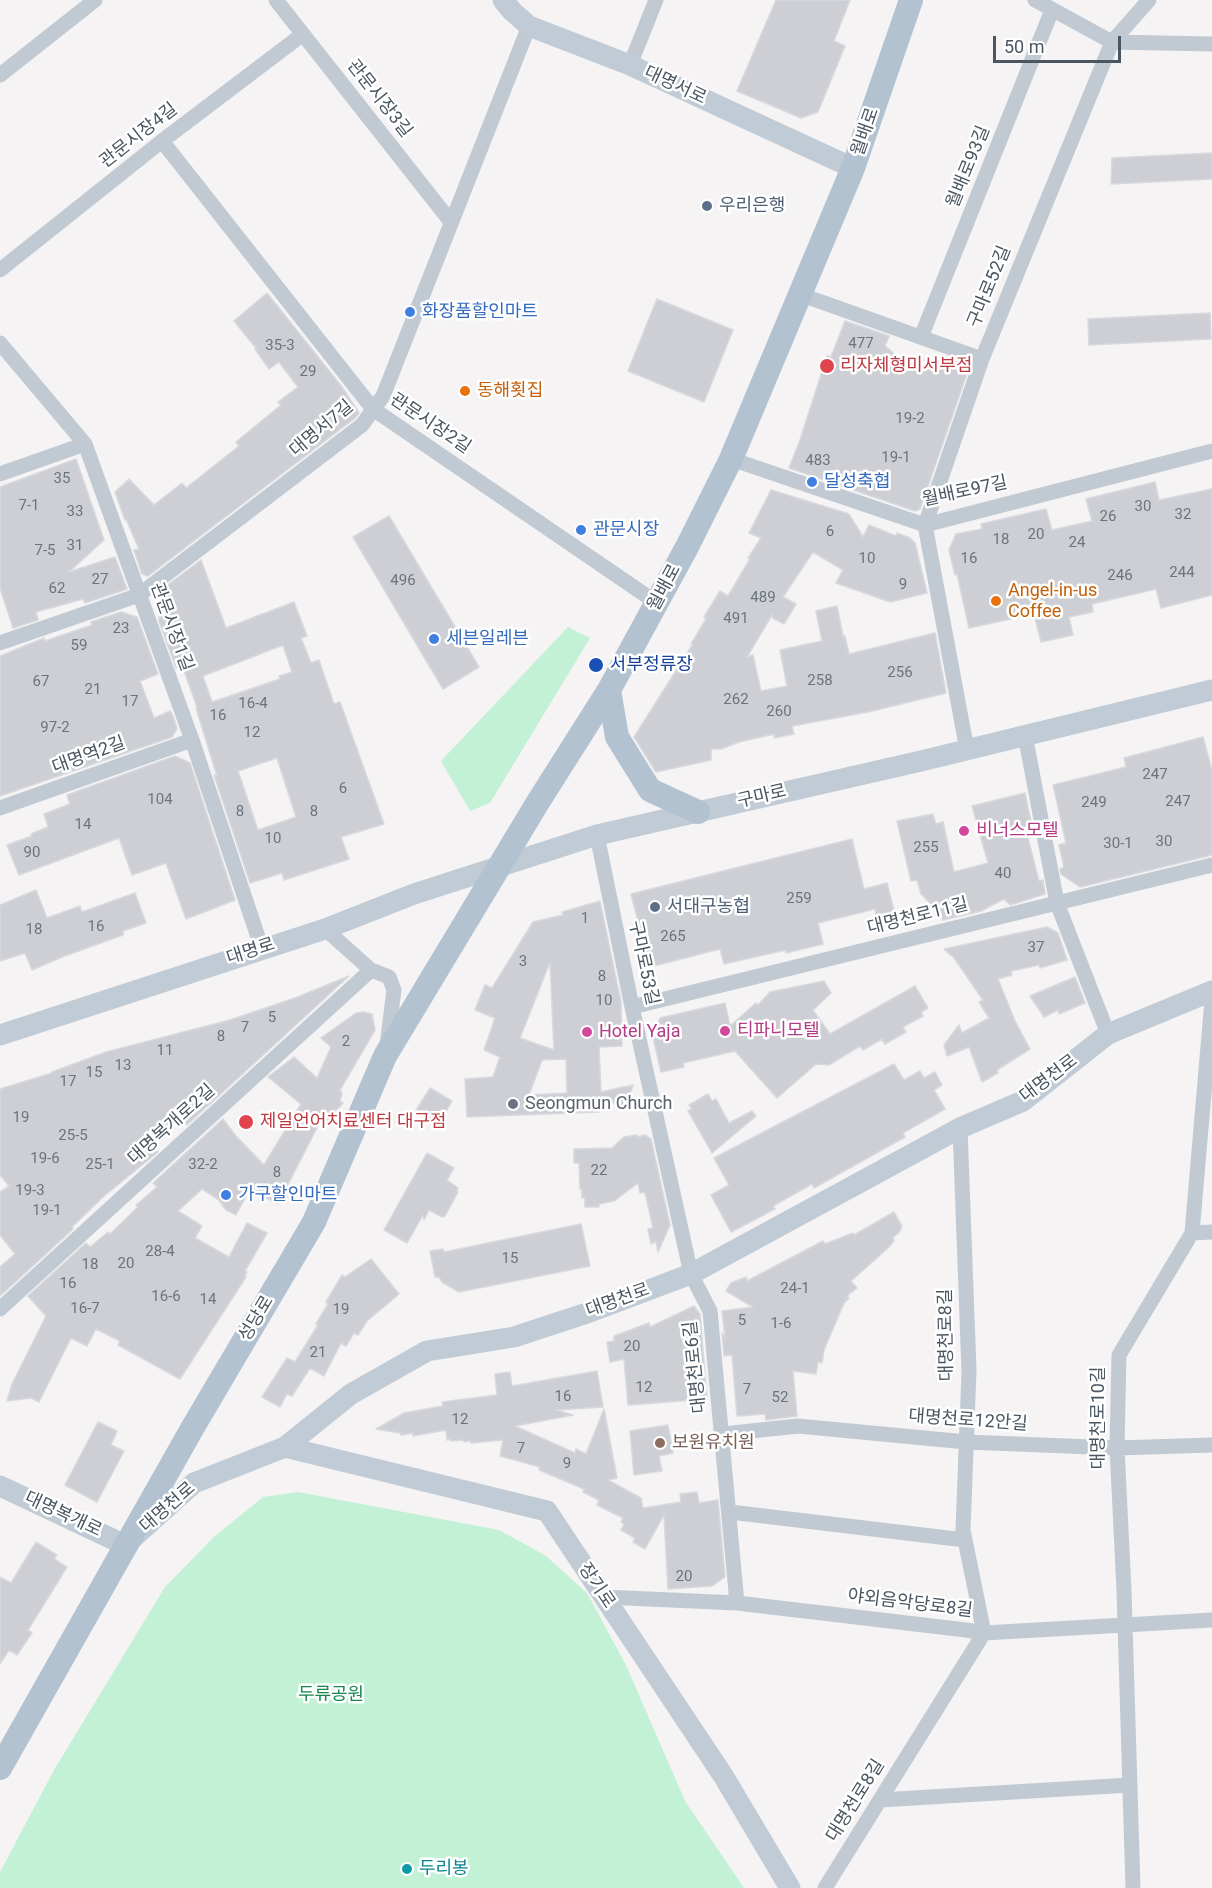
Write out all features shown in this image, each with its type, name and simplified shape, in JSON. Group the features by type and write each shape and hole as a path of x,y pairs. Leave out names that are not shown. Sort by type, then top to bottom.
{"main road":[{"name":"대명서로","path":"503,0 529,26 630,65 853,168"},
{"name":"월배로","path":"501,866 538,802 609,690 657,603 731,459 853,168 911,0"},
{"path":"609,690 617,737 650,790 698,812"},
{"name":"구마로","path":"501,866 597,835 967,750 1212,690"},
{"name":"대명로","path":"0,1035 325,929 414,894 501,866"},
{"name":"성당로","path":"0,1768 126,1545 314,1222 385,1056 501,866"},
{"name":"대명천로","path":"126,1545 194,1483 285,1447 351,1394 427,1351 514,1337 590,1312 691,1274 960,1128 1023,1101 1108,1034 1212,991"},
{"name":"장기로","path":"285,1447 547,1511 724,1777 790,1888"},
{"name":"대명복개로","path":"0,1486 126,1545"}],"street":[{"path":"0,75 95,0"},
{"name":"관문시장3길","path":"276,0 451,222"},
{"path":"630,65 656,0"},
{"path":"1035,0 1112,42 1212,44"},
{"name":"구마로52길","path":"967,750 925,525 982,359 1112,42 1149,0"},
{"name":"월배로93길","path":"921,337 1052,10"},
{"name":"대명서7길","path":"0,643 139,595 362,425 383,396 529,26"},
{"name":"관문시장4길","path":"0,270 162,141 303,34"},
{"name":"관문시장2길","path":"162,141 373,409 657,603"},
{"path":"799,294 982,359"},
{"name":"관문시장1길","path":"0,343 85,444 192,740 262,949"},
{"path":"0,474 85,444"},
{"name":"월배로97길","path":"731,459 925,525 1212,451"},
{"path":"1025,735 1057,903 1108,1034"},
{"name":"대명역2길","path":"0,808 192,740"},
{"name":"구마로53길","path":"597,835 691,1274"},
{"name":"대명천로11길","path":"632,1007 1212,865"},
{"path":"325,929 371,970 389,977 394,990 385,1056"},
{"name":"대명복개로2길","path":"0,1309 371,970"},
{"name":"대명천로10길","path":"1133,1888 1117,1448 1119,1355 1192,1233 1212,999"},
{"name":"대명천로8길","path":"825,1888 984,1634 963,1530 969,1371 960,1128"},
{"path":"1192,1233 1212,1232"},
{"name":"대명천로6길","path":"691,1274 710,1311 730,1512 736,1603"},
{"name":"대명천로12안길","path":"723,1434 798,1426 966,1442 1117,1448 1212,1445"},
{"path":"730,1512 965,1540"},
{"name":"야외음악당로8길","path":"604,1597 736,1603 984,1634 1212,1620"},
{"path":"880,1800 1130,1785"}],"green space":[{"path":"568,627 590,638 490,803 470,811 441,761"},
{"name":"두류공원","path":"298,1492 499,1530 546,1556 587,1593 626,1665 685,1801 744,1888 0,1888 0,1872 54,1770 165,1587 214,1537 263,1497"}],"building":[{"path":"776,0 850,0 834,41 845,46 818,112 801,118 737,91"},
{"path":"1212,153 1212,179 1111,184 1112,158"},
{"path":"267,293 342,387 359,413 148,576 142,574 134,550 139,549 115,492 129,479 154,505 182,483 186,488 239,446 236,442 281,405 278,402 298,387 279,362 269,369 256,348 234,321"},
{"path":"657,299 733,330 704,402 628,371"},
{"path":"1210,313 1211,339 1089,345 1088,319"},
{"path":"845,321 889,336 885,346 904,362 923,370 926,364 940,370 945,356 970,365 920,509 915,511 789,468 827,356 831,357"},
{"path":"76,459 104,540 69,572 115,557 127,589 85,603 83,599 36,612 38,620 13,628 0,588 0,487"},
{"path":"1155,482 1159,500 1212,489 1212,595 1161,608 1156,589 1092,604 1093,612 1069,617 1073,635 1041,642 1034,614 969,628 949,550 956,534 982,529 981,524 1046,509 1052,530 1092,521 1086,499"},
{"path":"771,490 849,514 863,537 869,525 896,536 897,533 910,538 915,543 927,593 890,602 836,583 843,570 813,552 783,597 796,604 784,624 772,615 747,657 753,655 761,691 787,686 780,650 822,641 816,611 837,606 849,654 935,633 946,693 868,712 792,726 794,734 774,738 774,734 739,742 721,749 711,749 711,760 656,772 634,737 693,644 691,644 706,619 704,617 720,591 728,596 750,559 748,558 761,538 749,533"},
{"path":"389,516 479,667 443,689 353,537"},
{"path":"201,560 226,628 294,602 307,636 301,638 311,663 319,660 334,704 340,702 384,824 341,837 349,859 284,880 282,873 250,883 214,775 217,776 197,707 182,665 176,668 159,621 159,606 169,584","holes":["283,645 292,672 279,676 280,679 212,702 203,676","277,758 296,817 258,830 238,771"]},
{"path":"121,612 137,617 158,674 140,681 154,718 170,711 173,716 177,729 172,737 0,796 0,656 44,638 45,641 92,625 91,622"},
{"path":"1203,737 1212,770 1212,855 1080,887 1061,874 1060,869 1064,867 1059,845 1066,843 1053,785 1126,767 1124,758"},
{"path":"175,756 190,763 235,900 186,919 166,863 132,875 119,838 19,875 7,845 32,836 31,834 48,827 44,814 70,804 67,795"},
{"path":"1025,793 1034,836 1028,838 1039,881 1043,880 1045,894 1010,905 1004,899 981,911 943,920 921,894 917,880 911,881 897,821 933,814 936,824 943,822 954,872 988,863 972,806"},
{"path":"852,839 864,889 887,883 894,911 876,915 875,909 818,923 823,944 786,953 786,950 724,964 720,949 650,967 631,894"},
{"path":"36,890 47,918 80,906 82,912 135,893 146,923 123,931 123,935 32,970 25,953 0,961 0,905"},
{"path":"600,901 621,1002 622,1046 599,1047 601,1092 633,1085 626,1107 599,1099 599,1112 467,1117 465,1079 493,1077 500,1057 484,1050 495,1018 475,1010 485,985 492,988 533,922 563,915 562,912","holes":["550,962 554,1050 520,1038","566,1059 567,1093 529,1095 542,1060"]},
{"path":"1047,927 1058,933 1067,960 1040,968 1039,965 1011,971 1012,975 998,979 1015,1021 1030,1049 982,1082 969,1047 947,1056 944,1045 959,1025 962,1033 989,1018 979,1002 983,1000 954,958 944,949"},
{"path":"349,976 187,1125 180,1116 150,1143 158,1152 104,1196 72,1227 73,1229 0,1296 0,1267 15,1254 0,1235 0,1192 9,1186 0,1175 0,1089 52,1073 106,1052 230,1020 295,998"},
{"path":"1075,977 1085,1003 1059,1014 1058,1010 1044,1017 1030,996"},
{"path":"824,981 831,993 813,1010 830,1034 915,986 928,1008 921,1012 923,1016 903,1027 906,1032 885,1044 882,1039 863,1050 860,1046 829,1065 816,1064 777,1098 735,1051 683,1063 684,1067 661,1072 652,1033 660,1018 725,1003 730,1026 756,1003 758,1005 770,992"},
{"path":"356,1013 372,1014 375,1030 340,1090 342,1094 340,1101 343,1103 326,1122 322,1118 278,1204 250,1189 236,1215 226,1210 219,1200 202,1189 178,1211 202,1226 195,1238 229,1257 247,1223 267,1233 245,1271 247,1272 246,1277 180,1379 118,1345 120,1341 96,1329 87,1346 71,1338 39,1402 31,1398 7,1401 12,1384 46,1316 28,1296 86,1243 90,1247 108,1232 110,1234 138,1207 136,1205 157,1187 153,1183 223,1119 264,1165 301,1104 268,1077 294,1057 317,1078 331,1047 321,1038"},
{"path":"894,1064 904,1080 920,1071 924,1078 935,1072 942,1085 934,1090 945,1109 903,1133 905,1137 814,1188 812,1184 773,1206 775,1209 731,1232 711,1195 729,1185 714,1158"},
{"path":"430,1088 452,1101 439,1124 415,1112"},
{"path":"708,1094 712,1101 716,1099 729,1123 752,1111 756,1116 712,1153 688,1111 692,1109 689,1105"},
{"path":"637,1135 638,1137 645,1135 651,1139 670,1225 658,1252 656,1241 651,1244 648,1229 653,1228 645,1192 640,1193 638,1183 614,1201 599,1204 599,1207 585,1207 585,1197 582,1198 582,1189 580,1189 579,1163 574,1163 574,1149 612,1148 624,1137"},
{"path":"427,1153 454,1168 447,1180 458,1188 458,1192 445,1216 442,1217 429,1210 424,1220 423,1215 407,1243 384,1230"},
{"path":"894,1212 902,1226 899,1233 893,1237 894,1241 888,1248 851,1281 857,1288 847,1296 849,1298 844,1303 824,1350 822,1363 818,1362 816,1374 793,1371 797,1416 766,1420 765,1414 737,1416 732,1355 724,1356 722,1333 725,1337 722,1311 753,1307 726,1291 731,1283 746,1277 747,1281 823,1241 825,1244 853,1233 854,1235"},
{"path":"581,1224 590,1266 459,1292 442,1282 439,1277 435,1277 430,1251 443,1249 444,1252"},
{"path":"371,1259 399,1294 367,1321 358,1335 354,1333 346,1346 341,1343 324,1376 310,1368 292,1396 287,1394 280,1407 262,1397 287,1358 295,1362 318,1325 316,1324 328,1304 326,1302 342,1275 345,1277"},
{"path":"694,1306 700,1314 707,1399 628,1405 624,1359 610,1362 607,1342 614,1341 614,1336 649,1323 650,1327"},
{"path":"597,1371 603,1407 556,1410 573,1415 515,1426 575,1453 576,1449 586,1454 604,1409 617,1478 608,1480 641,1498 643,1508 681,1502 680,1494 697,1492 699,1503 718,1500 725,1577 712,1586 668,1589 664,1515 645,1549 633,1542 635,1538 621,1530 624,1524 621,1522 623,1518 597,1505 599,1500 583,1492 584,1489 539,1470 540,1467 500,1456 503,1440 471,1443 463,1440 447,1440 446,1430 413,1436 413,1433 401,1435 376,1429 404,1413 443,1406 442,1402 497,1395 495,1374 510,1372 512,1386"},
{"path":"98,1422 117,1431 111,1445 124,1451 97,1502 65,1485"},
{"path":"668,1425 673,1453 659,1456 662,1471 634,1475 630,1431"},
{"path":"36,1542 57,1555 54,1559 67,1567 28,1630 32,1633 17,1655 9,1650 0,1664 0,1577 11,1583"}],"place":[{"name":"우리은행","path":"707,206"},
{"name":"화장품할인마트","path":"410,312"},
{"name":"리자체형미서부점","path":"827,366"},
{"name":"동해횟집","path":"465,391"},
{"name":"달성축협","path":"812,482"},
{"name":"관문시장","path":"581,530"},
{"name":"Angel-in-us Coffee","path":"996,601"},
{"name":"세븐일레븐","path":"434,639"},
{"name":"서부정류장","path":"596,665"},
{"name":"비너스모텔","path":"964,831"},
{"name":"서대구농협","path":"655,907"},
{"name":"티파니모텔","path":"725,1031"},
{"name":"Hotel Yaja","path":"587,1032"},
{"name":"Seongmun Church","path":"513,1104"},
{"name":"제일언어치료센터 대구점","path":"246,1122"},
{"name":"가구할인마트","path":"226,1195"},
{"name":"보원유치원","path":"660,1443"},
{"name":"두리봉","path":"407,1869"}]}
